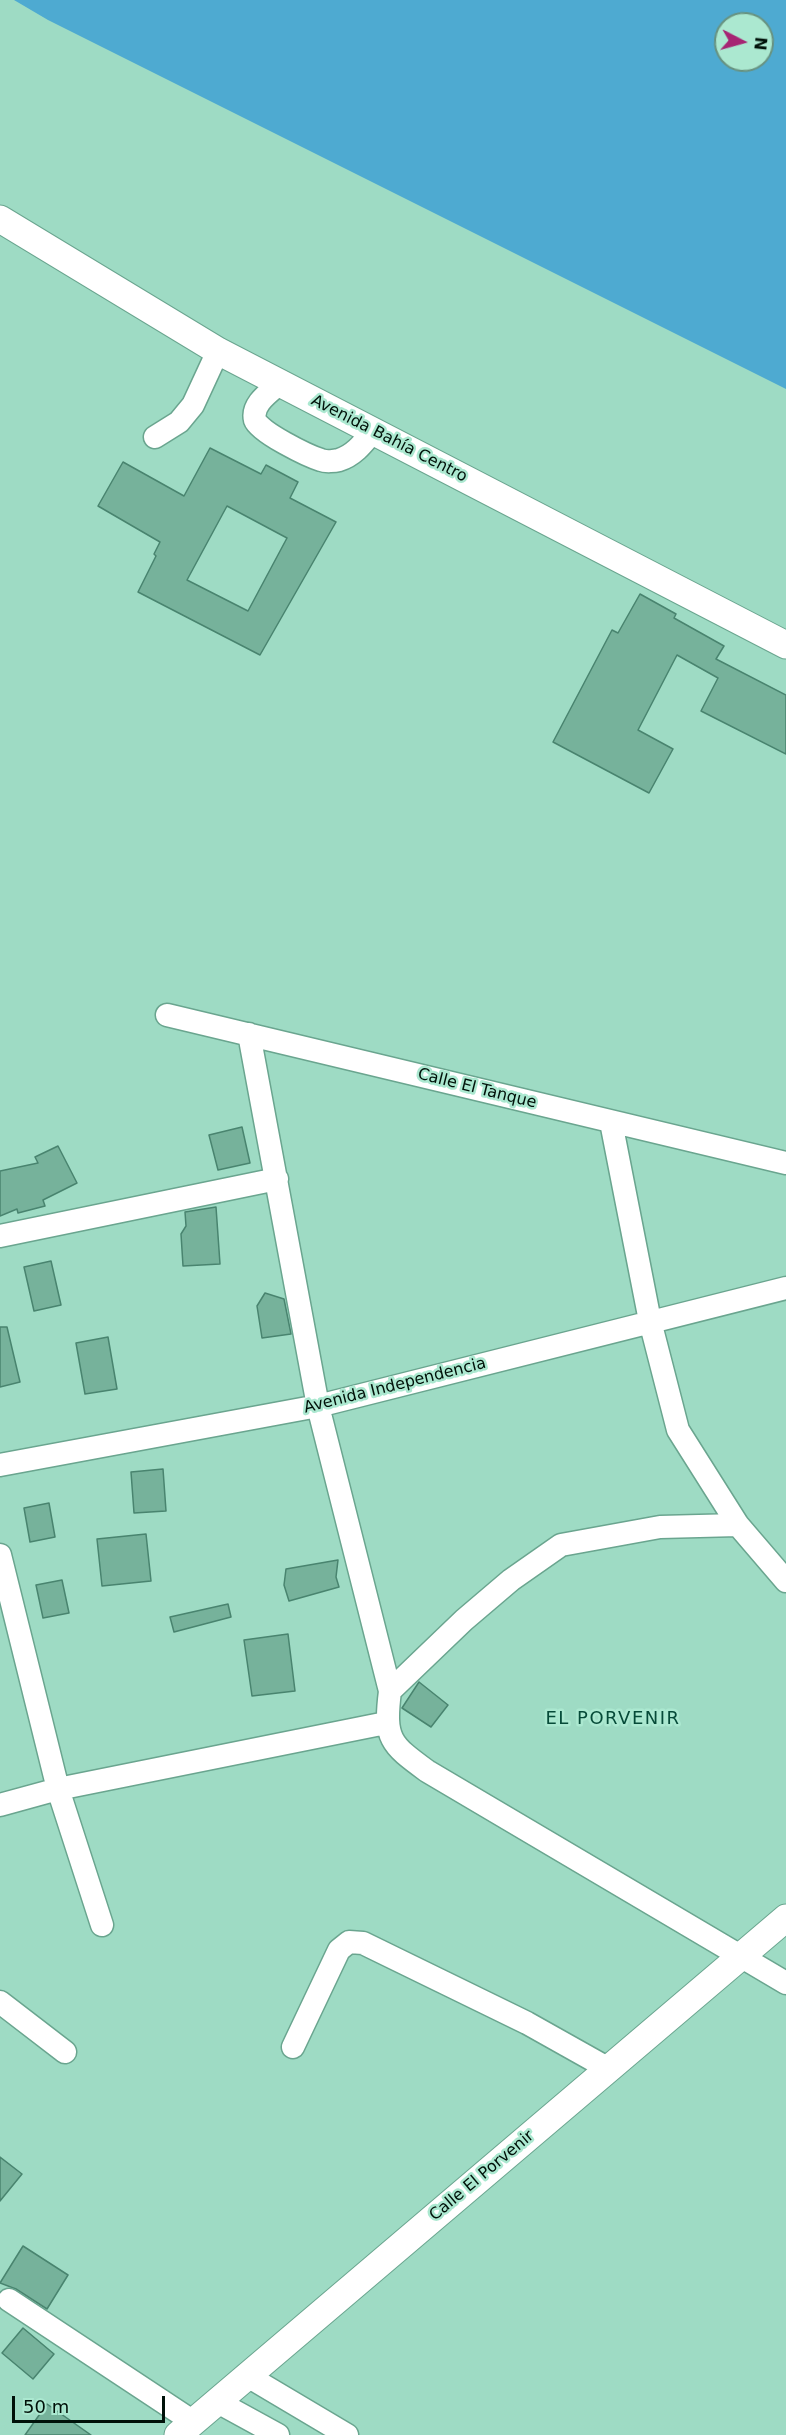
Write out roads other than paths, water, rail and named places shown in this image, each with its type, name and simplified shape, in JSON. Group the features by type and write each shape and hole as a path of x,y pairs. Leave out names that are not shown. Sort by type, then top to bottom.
{"main road":[{"name":"Avenida Bahía Centro","path":"0,219 218,351 786,645"},
{"name":"Calle El Porvenir","path":"185,2428 742,1958 786,1917"}],"street":[{"path":"155,437 179,422 194,405 218,351"},
{"path":"280,383 262,399 256,409 255,420 261,430 324,461 339,460 358,450 374,430"},
{"name":"Calle El Tanque","path":"167,1015 786,1163"},
{"path":"249,1034 318,1406 390,1692 386,1723 397,1750 427,1771 786,1983"},
{"path":"611,1122 650,1321 678,1430 738,1525 786,1581"},
{"path":"0,1236 277,1179"},
{"name":"Avenida Independencia","path":"0,1465 318,1406 786,1288"},
{"path":"390,1692 472,1614 511,1581 561,1545 660,1527 738,1525"},
{"path":"0,1555 58,1789 102,1925"},
{"path":"0,1805 58,1789 386,1723"},
{"path":"293,2047 339,1950 349,1942 363,1943 527,2023 609,2069"},
{"path":"0,2002 65,2052"},
{"path":"9,2300 185,2428"},
{"path":"246,2375 347,2435"},
{"path":"216,2401 278,2435"}],"water":[{"path":"14,0 786,0 786,389 48,20"}],"district":[{"name":"EL PORVENIR","path":"613,1719"}]}
